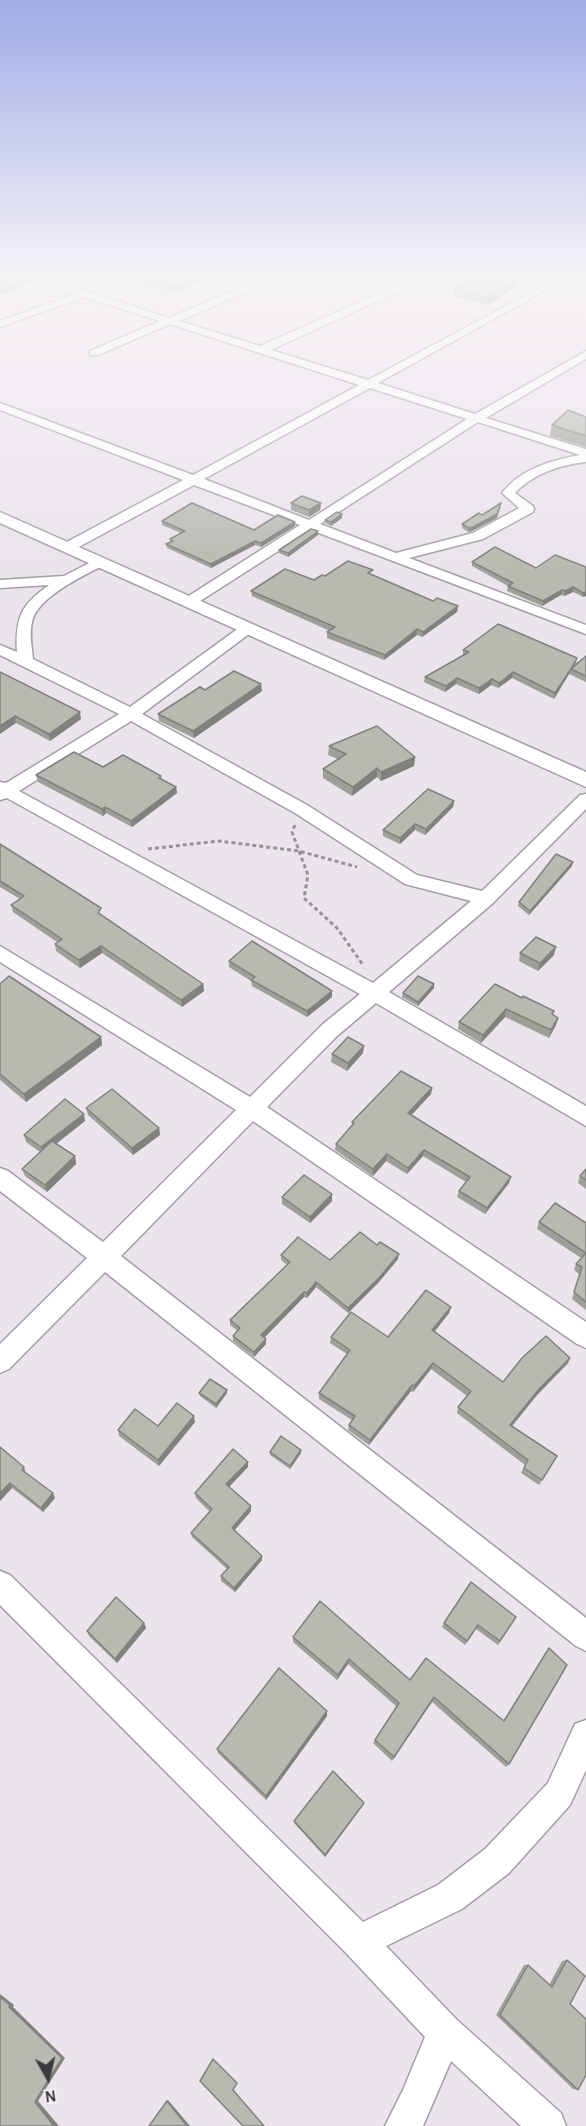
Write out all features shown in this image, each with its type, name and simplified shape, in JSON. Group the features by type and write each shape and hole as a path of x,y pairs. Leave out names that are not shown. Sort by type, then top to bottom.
{"street":[{"path":"348,378 586,453"},
{"path":"68,547 196,480 377,378"},
{"path":"189,602 475,419 545,378"},
{"path":"0,406 586,630"},
{"path":"396,557 478,536 528,509 508,493 517,482 552,466 586,458"},
{"path":"0,517 586,780"},
{"path":"25,662 25,617 38,601 66,580 99,562"},
{"path":"0,584 66,580"},
{"path":"2,790 131,714 248,628"},
{"path":"0,649 131,714 301,809 411,880 486,898"},
{"path":"2,790 375,993 586,1117"},
{"path":"0,1361 330,1030 486,898 586,800"},
{"path":"0,953 252,1109 586,1336"},
{"path":"0,1178 586,1636"},
{"path":"0,1585 359,1942 445,2032 548,2126"},
{"path":"359,1942 450,1897 497,1861 559,1794 586,1735"},
{"path":"403,2126 416,2103 445,2032"}],"path":[{"path":"301,809 292,832 308,875 304,898 326,915 346,936 375,993"},
{"path":"121,853 219,841 299,851 364,869"}],"building":[{"path":"568,410 586,417 586,436 552,425"},
{"path":"302,496 321,503 309,510 291,503"},
{"path":"192,503 254,530 278,515 295,522 261,543 255,541 211,564 166,544 173,541 170,539 185,531 162,521"},
{"path":"501,503 497,514 473,527 469,528 462,524 479,513 482,515"},
{"path":"337,512 342,514 331,522 325,520"},
{"path":"311,529 318,531 288,553 279,550"},
{"path":"495,547 536,568 555,555 586,567 586,592 583,593 573,587 562,590 543,601 508,586 513,583 472,562"},
{"path":"348,561 373,570 368,573 433,601 437,598 458,606 423,632 417,629 385,655 327,632 335,627 251,591 285,569 314,580 322,575 325,576"},
{"path":"498,624 577,658 555,693 513,672 499,683 492,679 479,688 457,678 446,686 425,677 469,652 463,650"},
{"path":"586,656 586,676 571,669"},
{"path":"234,671 261,684 193,731 158,714 200,687 205,690"},
{"path":"0,672 80,712 49,734 15,716 0,726"},
{"path":"377,726 415,757 381,772 377,768 353,787 323,769 346,754 329,746"},
{"path":"74,752 103,767 123,755 176,787 131,821 105,807 102,809 36,775"},
{"path":"428,789 454,801 426,829 415,824 400,838 383,830"},
{"path":"0,844 101,908 98,913 203,984 181,1000 101,946 79,960 55,944 62,939 11,905 24,896 0,881"},
{"path":"556,854 573,862 530,911 519,902"},
{"path":"536,937 556,947 540,963 520,953"},
{"path":"252,941 332,991 307,1011 251,980 255,977 229,961"},
{"path":"9,976 101,1037 24,1094 0,1074 0,984"},
{"path":"418,976 434,984 418,1002 403,993"},
{"path":"495,984 554,1011 552,1014 558,1018 551,1030 506,1009 483,1035 459,1022"},
{"path":"348,1037 364,1046 348,1063 332,1054"},
{"path":"401,1071 432,1088 408,1113 511,1177 487,1208 459,1191 470,1177 424,1150 408,1168 387,1154 373,1169 336,1144 354,1123 352,1122"},
{"path":"112,1089 159,1128 132,1148 86,1108"},
{"path":"65,1099 84,1114 41,1147 24,1135"},
{"path":"52,1141 75,1156 45,1185 22,1169"},
{"path":"586,1169 586,1180 580,1176"},
{"path":"304,1175 332,1194 310,1217 282,1197"},
{"path":"555,1203 586,1223 586,1253 539,1222"},
{"path":"360,1232 377,1245 380,1242 399,1254 379,1278 348,1308 316,1282 261,1335 266,1339 254,1352 233,1336 240,1328 230,1320 290,1262 281,1255 298,1237 330,1260"},
{"path":"586,1253 586,1302 574,1292 582,1267 576,1264"},
{"path":"426,1290 451,1307 432,1330 503,1382 522,1358 546,1336 570,1358 539,1389 510,1425 557,1456 542,1480 524,1468 528,1460 458,1407 471,1391 433,1363 414,1386 412,1385 370,1440 349,1425 355,1416 319,1393 350,1350 331,1337 351,1312 388,1337"},
{"path":"210,1379 227,1390 216,1404 199,1393"},
{"path":"177,1403 194,1416 158,1460 118,1430 135,1409 158,1426"},
{"path":"281,1436 301,1450 290,1466 270,1452"},
{"path":"0,1447 24,1467 22,1470 53,1493 41,1508 10,1483 0,1493"},
{"path":"233,1449 248,1462 226,1484 251,1506 232,1528 262,1556 234,1588 221,1576 229,1567 191,1533 212,1509 195,1493"},
{"path":"471,1582 516,1617 500,1641 478,1625 467,1641 444,1623"},
{"path":"116,1597 144,1623 115,1659 87,1631"},
{"path":"320,1601 410,1680 426,1658 504,1721 549,1648 567,1665 509,1764 434,1697 394,1757 375,1740 399,1703 349,1659 338,1675 293,1637"},
{"path":"279,1668 327,1711 266,1796 217,1749"},
{"path":"333,1771 364,1803 325,1855 294,1821"},
{"path":"567,1960 585,1976 570,2004 586,2019 586,2075 578,2090 500,2015 528,1965 552,1987"},
{"path":"0,1997 62,2058 35,2102 54,2126 0,2126"},
{"path":"213,2059 237,2083 233,2090 264,2126 243,2126 200,2081"},
{"path":"167,2101 187,2126 149,2126"}]}
